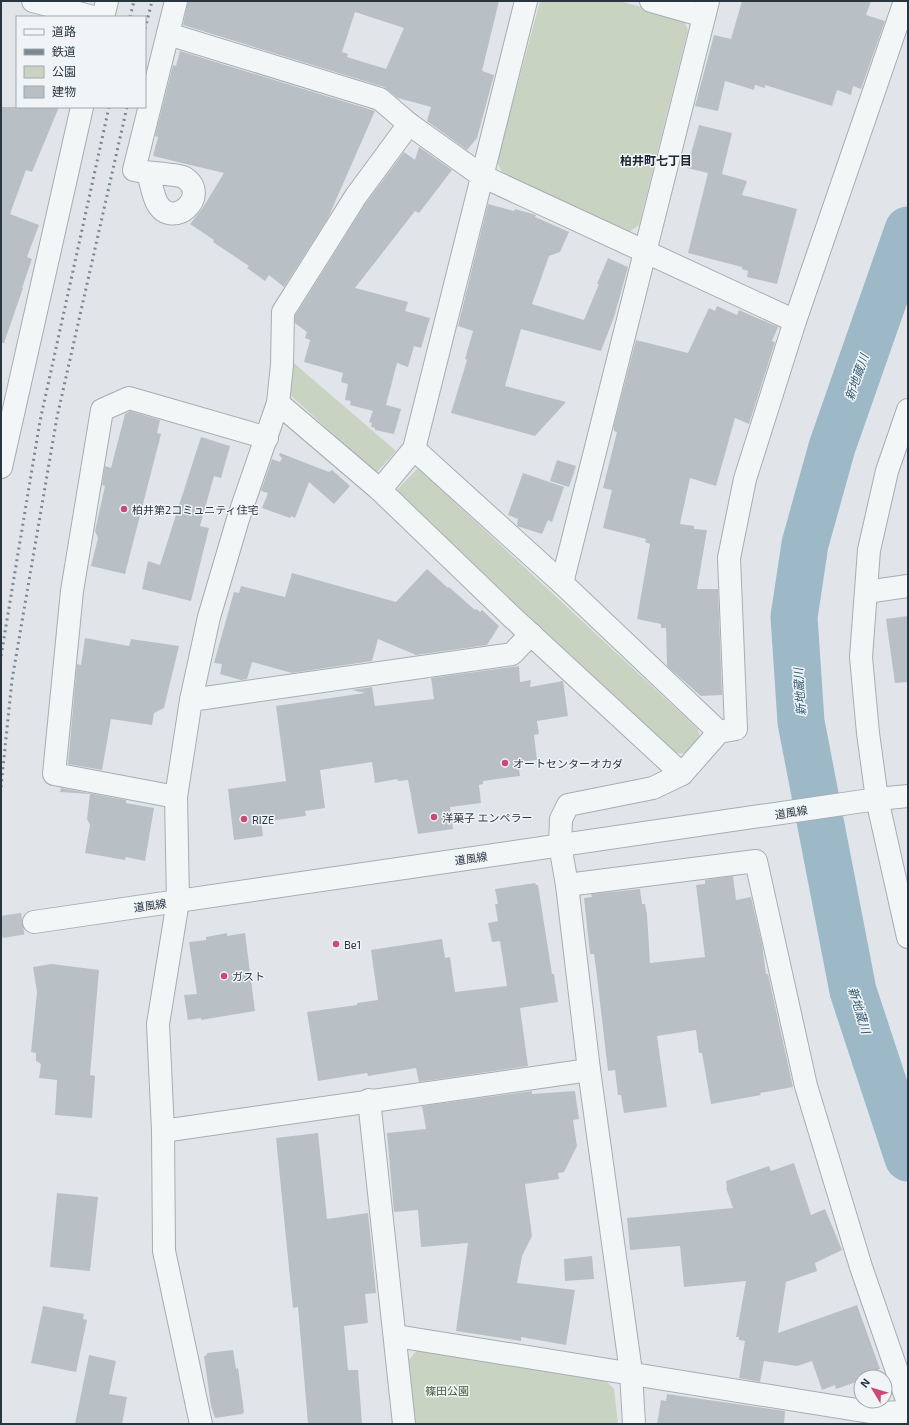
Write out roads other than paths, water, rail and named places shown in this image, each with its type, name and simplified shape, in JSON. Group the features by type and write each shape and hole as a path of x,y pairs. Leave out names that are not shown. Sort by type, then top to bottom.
{"street":[{"path":"33,1 89,16"},
{"path":"103,16 106,1"},
{"path":"148,174 134,170 176,1"},
{"path":"380,490 414,449 526,1"},
{"path":"562,583 706,9 651,1"},
{"path":"634,1424 631,1372 589,1070 567,886 560,844 561,819 568,805 653,788 682,774 719,732 736,729 729,558 745,479 795,321 905,1"},
{"path":"168,34 380,99 409,124 482,176 795,321"},
{"path":"1,467 82,108"},
{"path":"201,1424 164,1251 163,1131 158,1024 178,901 176,797 191,700 209,616 238,519 278,404 282,365 283,312 356,196 409,124"},
{"path":"176,797 54,774 72,591 102,410 129,398 267,438"},
{"path":"278,404 380,490 531,634 682,774"},
{"path":"908,410 887,471 869,550 861,657 868,733 877,799 908,937"},
{"path":"414,449 562,583 719,732"},
{"path":"866,592 908,586"},
{"path":"191,700 512,654 531,634"},
{"name":"道風線","path":"34,922 560,844 760,817 877,799 908,796"},
{"path":"567,886 756,861 806,1086 861,1267 908,1403"},
{"path":"163,1131 369,1100 589,1070"},
{"path":"369,1100 396,1336 404,1424"},
{"path":"396,1336 631,1372 876,1413 908,1412"}],"waterway":[{"name":"新地蔵川","path":"908,230 832,447 805,544 794,617 801,722 853,991 908,1158"}],"tunnel":[{"path":"1,927 34,922"}],"railway":[{"path":"130,16 134,1"},
{"path":"146,25 152,1"},
{"path":"1,656 40,421 109,108"},
{"path":"1,787 12,680 57,417 127,108"}],"place":[{"name":"柏井第2コミュニティ住宅","path":"124,509"},
{"name":"オートセンターオカダ","path":"505,763"},
{"name":"洋菓子 エンペラー","path":"434,817"},
{"name":"RIZE","path":"244,819"},
{"name":"Be1","path":"336,944"},
{"name":"ガスト","path":"224,976"}],"district":[{"name":"柏井町七丁目","path":"656,160"}],"park label":[{"name":"篠田公園","path":"447,1390"}]}
